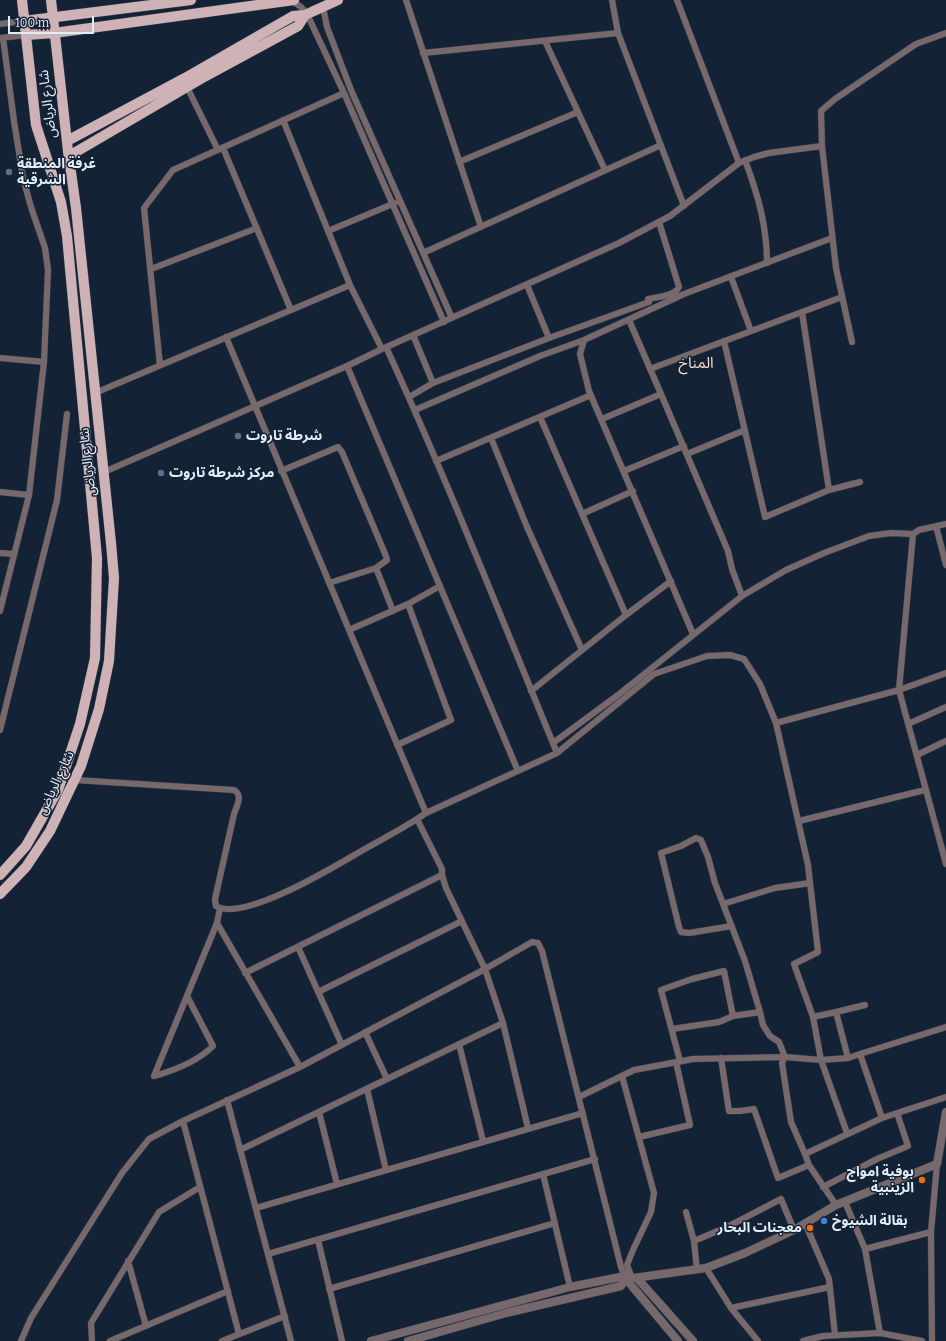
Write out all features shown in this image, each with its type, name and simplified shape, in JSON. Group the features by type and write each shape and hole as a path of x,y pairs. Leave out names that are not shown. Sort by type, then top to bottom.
{"main road":[{"name":"شارع الرياض","path":"0,875 26,846 58,790 80,724 95,658 97,558 67,236 61,202 36,125 22,0"},
{"name":"شارع الرياض","path":"0,894 26,867 50,830 81,766 100,708 109,661 114,578 76,208 50,0"},
{"path":"24,21 191,0"},
{"path":"26,35 54,33 294,0"},
{"path":"67,141 185,78 293,16 306,15 338,0"},
{"path":"69,156 187,87 298,26 306,15"}],"street":[{"path":"290,0 301,7 306,15 344,93 444,322"},
{"path":"406,0 481,227"},
{"path":"612,0 618,33 684,206"},
{"path":"677,0 742,161 757,190 763,217 767,264"},
{"path":"323,7 327,27 351,90 452,318"},
{"path":"0,24 24,21"},
{"path":"423,53 618,33"},
{"path":"852,342 836,268 822,146 821,111 835,99 916,44 945,34 946,42"},
{"path":"0,611 29,495 44,362 48,270 45,248 23,178 1,38 26,35"},
{"path":"545,40 605,170"},
{"path":"187,87 221,149 257,228 291,310"},
{"path":"160,365 144,208 173,170 344,93"},
{"path":"459,162 578,112"},
{"path":"283,120 350,285 415,410 557,753"},
{"path":"423,253 661,144"},
{"path":"104,472 253,405 347,366 619,243 659,222 684,206 742,161 769,153 822,146"},
{"path":"328,231 400,201"},
{"path":"409,397 433,383 549,338 649,302 648,299 677,291 679,287 659,222"},
{"path":"150,269 257,228"},
{"path":"415,410 540,356 584,340 684,294 767,264 832,238"},
{"path":"731,277 751,331"},
{"path":"95,393 350,285"},
{"path":"527,285 549,338"},
{"path":"650,369 842,297"},
{"path":"802,312 829,490"},
{"path":"629,320 728,551 732,569 742,596"},
{"path":"414,335 433,383"},
{"path":"226,337 253,405 426,813"},
{"path":"584,340 580,354 591,395 694,634"},
{"path":"724,341 765,517 829,490 860,482"},
{"path":"0,358 44,362"},
{"path":"347,366 518,771"},
{"path":"602,419 662,394"},
{"path":"436,461 591,395"},
{"path":"0,730 57,500 67,414"},
{"path":"540,417 626,615"},
{"path":"687,454 745,430"},
{"path":"491,438 527,527 582,650"},
{"path":"624,471 684,446"},
{"path":"281,471 338,447 345,459 387,560 376,568 372,568 329,583"},
{"path":"582,514 633,491"},
{"path":"0,492 29,495"},
{"path":"553,743 618,695 742,596 786,570 824,553 869,536 891,533 913,534 919,530 946,524"},
{"path":"936,526 946,565"},
{"path":"913,534 898,690 946,864"},
{"path":"0,553 14,554"},
{"path":"376,568 393,611"},
{"path":"531,691 671,581"},
{"path":"349,630 408,604 440,586"},
{"path":"397,745 451,720 408,604"},
{"path":"75,780 234,790 237,792 239,795 238,802 215,900 216,906 220,908 241,908 265,901 314,878 426,813 557,753 654,674 707,656 730,655 744,659 760,684 776,723 799,821 808,865 818,952 794,964 813,1016 821,1060 847,1133"},
{"path":"776,723 898,690 946,673"},
{"path":"908,724 946,707"},
{"path":"917,755 946,741"},
{"path":"799,821 925,790"},
{"path":"417,819 442,869 442,875 446,888 485,969 503,1023 528,1128"},
{"path":"732,926 689,933 681,932 661,853 681,846 696,838 701,840 708,857 714,883 732,926 745,960 763,1025 770,1036 779,1042 785,1057 782,1063 791,1122 809,1165 836,1205"},
{"path":"245,973 442,875"},
{"path":"723,904 775,888 810,883"},
{"path":"187,996 213,1046 204,1055 175,1071 154,1076 217,923 220,908"},
{"path":"318,992 462,921"},
{"path":"217,923 300,1067"},
{"path":"21,1341 31,1318 122,1172 149,1139 227,1100 300,1067 485,969 532,942 538,943 542,951 595,1158 621,1267 693,1341"},
{"path":"298,947 342,1044"},
{"path":"639,1138 690,1125 672,1029 661,990 692,979 724,971 733,1016"},
{"path":"813,1016 865,1005"},
{"path":"672,1029 719,1022 733,1016 760,1012"},
{"path":"836,1012 848,1058"},
{"path":"240,1150 503,1023"},
{"path":"579,1098 634,1070 693,1059 785,1057 821,1060 848,1058 946,1027"},
{"path":"365,1032 387,1079"},
{"path":"459,1044 483,1142"},
{"path":"860,1054 882,1118"},
{"path":"720,1058 729,1111 754,1109 778,1178 809,1165"},
{"path":"622,1076 654,1193 651,1212 627,1266 632,1278 678,1341"},
{"path":"367,1089 386,1170"},
{"path":"805,1154 847,1133 882,1118 946,1097"},
{"path":"227,1100 292,1341"},
{"path":"319,1112 337,1184"},
{"path":"932,1341 931,1232 937,1164 946,1112"},
{"path":"256,1208 583,1113"},
{"path":"824,1187 877,1159 908,1146 897,1113"},
{"path":"183,1121 239,1334"},
{"path":"268,1254 595,1158"},
{"path":"371,1341 570,1287 620,1277 632,1278 701,1269 746,1253 794,1230 836,1205 937,1164"},
{"path":"543,1174 570,1287"},
{"path":"92,1341 91,1323 159,1212 200,1187"},
{"path":"694,1241 728,1227 782,1199 794,1230"},
{"path":"845,1202 865,1249 880,1333"},
{"path":"686,1212 701,1269 758,1341"},
{"path":"329,1289 555,1222"},
{"path":"805,1223 830,1279 836,1335"},
{"path":"865,1249 931,1232"},
{"path":"318,1240 342,1341"},
{"path":"128,1261 146,1326"},
{"path":"408,1341 506,1312 621,1286 632,1278"},
{"path":"731,1308 830,1287"},
{"path":"110,1341 228,1291"},
{"path":"222,1341 285,1316"},
{"path":"806,1341 823,1336 880,1333 922,1341"},
{"path":"851,1334 852,1341"}],"place":[{"name":"غرفة المنطقة الشرقية","path":"9,172"},
{"name":"شرطة تاروت","path":"238,436"},
{"name":"مركز شرطة تاروت","path":"161,473"},
{"name":"بوفية امواج الزينبية","path":"922,1180"},
{"name":"بقالة الشيوخ","path":"824,1221"},
{"name":"معجنات البحار","path":"810,1228"}],"district":[{"name":"المناخ","path":"696,364"}]}
